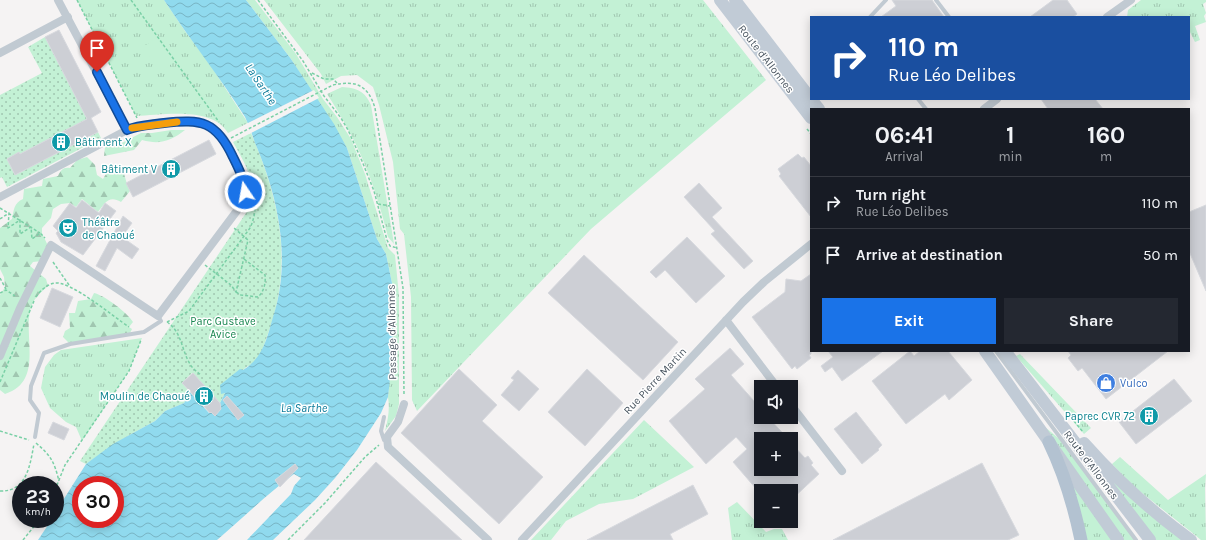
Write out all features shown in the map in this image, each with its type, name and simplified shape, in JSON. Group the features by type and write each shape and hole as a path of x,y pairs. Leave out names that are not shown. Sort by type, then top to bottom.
{"main road":[{"name":"Route d'Allonnes","path":"720,0 810,117"},
{"name":"Route d'Allonnes","path":"735,0 810,98"},
{"name":"Route d'Allonnes","path":"812,100 818,108"},
{"name":"Route d'Allonnes","path":"986,352 1118,540"},
{"name":"Route d'Allonnes","path":"1006,352 1040,399 1150,540"},
{"path":"1040,399 1102,464 1191,540"},
{"path":"1049,442 1062,468 1076,515 1080,540"}],"street":[{"path":"58,0 127,130"},
{"path":"1108,16 1131,0"},
{"path":"0,53 68,17"},
{"path":"985,108 997,100"},
{"path":"0,197 127,130 141,126 195,122 204,124 219,133 226,142 242,174 245,192 243,201 158,316 55,247 20,308 0,356"},
{"name":"Rue Pierre Martin","path":"522,540 726,320 764,282 810,245"},
{"path":"726,320 772,380"},
{"path":"404,404 398,422 387,437 386,441 388,447 488,540"},
{"path":"798,414 842,471"}],"lane":[{"path":"728,0 811,108"},
{"path":"871,16 886,0"},
{"path":"936,0 948,16"},
{"path":"919,100 925,108"},
{"path":"34,439 39,413 30,400 31,386 44,353 70,344 144,332 161,322 158,316"},
{"path":"997,352 1136,540"},
{"path":"384,417 381,431 384,440 386,441"}],"path":[{"path":"77,0 141,126"},
{"path":"131,0 222,126"},
{"path":"258,0 312,73 324,96 341,118 348,130 362,160 378,204 387,240 390,246 397,248"},
{"path":"312,73 324,79 333,79 338,84"},
{"name":"Passage d'Allonnes","path":"231,138 334,85 350,82 356,84 366,91 373,101 403,288 404,404"},
{"path":"378,204 390,207"},
{"path":"0,208 40,233 55,247 52,262 70,286 129,327 144,332 129,371 65,465 61,476"},
{"path":"0,219 9,213"},
{"path":"9,213 8,228 20,220"},
{"path":"20,220 20,234 31,227"},
{"path":"227,223 248,240 236,292"},
{"path":"31,227 32,239 40,233"},
{"path":"199,260 231,285 236,292 241,295 258,297 262,294 266,280 265,275 244,259"},
{"path":"0,278 6,290 15,296 13,300"},
{"path":"0,382 36,297 44,288 55,283 70,286"},
{"path":"0,293 6,290"},
{"path":"167,322 174,327 191,366 201,375"},
{"path":"0,431 34,439 49,454 55,463 58,476"},
{"path":"0,491 8,491 22,484 29,469 34,439"},
{"path":"288,540 325,503 365,457 386,441"},
{"path":"23,540 33,528"}],"green space":[{"path":"77,0 164,0 209,63 248,123 228,133 221,124 199,115 173,114 136,116"},
{"path":"246,0 255,0 296,54 323,99 351,139 365,174 388,248 395,255 399,296 399,404 396,416 385,431 389,406 388,397 393,336 393,288 386,254 377,239 347,148 291,59"},
{"path":"264,0 703,0 766,80 591,229 417,411 412,400 411,297 404,234 400,229 393,162 373,87 357,75 341,76 326,84 321,74"},
{"path":"1141,0 1206,0 1203,4 1206,13 1204,16 1206,22 1195,26 1200,40 1195,42 1190,32 1190,16 1127,16 1128,10"},
{"path":"159,36 176,61 160,72 143,47"},
{"path":"45,37 87,119 20,154 19,153 7,159 15,175 98,132 101,138 7,187 2,177 0,178 0,95 42,73 28,47"},
{"path":"342,87 360,91 366,96 371,105 394,244 388,237 371,180 357,146 327,94"},
{"path":"185,130 175,137 165,141 154,142 142,140 134,150 104,156 105,147 116,146 141,133"},
{"name":"Parc Gustave Avice","path":"251,133 269,180 279,227 281,251 281,275 278,300 271,325 259,357 236,377 220,403 192,373 182,383 188,390 188,398 184,403 165,411 155,421 126,437 86,464 80,461 248,210 251,200 251,182 246,167 233,142"},
{"path":"87,157 95,165 97,175 103,179 110,167 119,168 122,170 130,191 121,202 113,199 110,200 105,203 98,212 82,199 76,207 70,203 61,204 53,209 51,218 42,228 42,233 48,246 42,261 33,262 30,266 46,279 48,286 34,300 30,311 30,358 28,370 24,380 17,388 5,394 0,390 0,295 5,287 4,277 0,269 0,228 12,219 16,204 23,199 24,189 42,186 43,179 58,176 62,169 70,168 77,160"},
{"path":"94,293 121,309 133,322 129,327 132,329 130,333 70,344 63,337 65,331 70,328 69,313 75,313 78,301 91,299"},
{"path":"142,338 129,371 82,441 76,427 66,422 50,408 41,388 45,367 54,355 61,350"},
{"path":"1020,354 1091,428 1084,434 1016,356"},
{"path":"644,420 694,467 633,499 599,504 566,521 551,540 531,540"},
{"path":"1068,426 1102,464 1191,540 1150,540"},
{"path":"1045,427 1063,442 1136,540 1081,540"},
{"path":"1120,457 1168,500 1206,474 1206,540 1201,540 1133,486 1112,464"},
{"path":"737,502 754,520 754,528 762,528 766,532 774,529 782,529 788,540 732,540 728,508"}],"water":[{"name":"La Sarthe","path":"164,0 246,0 291,59 334,124 347,148 377,239 386,254 393,288 393,336 388,397 381,413 357,450 335,478 315,500 273,540 247,540 291,494 294,486 301,478 294,474 217,540 38,540 46,528 64,528 64,499 72,486 72,528 124,528 124,476 78,476 86,464 113,444 155,421 165,411 184,403 188,398 188,390 209,413 220,403 225,393 221,394 220,385 240,369 243,370 250,365 263,347 269,332 279,295 282,251 280,228 270,185 249,126 245,117"}],"pier":[{"path":"314,90 319,98 249,134 246,124"}],"building":[{"path":"892,0 932,0 943,16 882,16 896,6"},
{"path":"1053,0 1067,0 1077,14 1074,16 1031,16"},
{"path":"59,30 101,112 91,118 98,132 15,175 7,159 19,152 20,154 87,119 45,37"},
{"path":"1042,100 1096,100 1102,108 1047,108"},
{"name":"Bâtiment V","path":"209,140 216,154 133,197 126,183"},
{"path":"798,154 802,158 804,157 810,165 810,216 779,176 781,174 778,169"},
{"path":"699,183 722,208 712,217 753,261 744,269 711,234 715,231 684,197"},
{"name":"Théâtre de Chaoué","path":"82,200 99,213 105,203 116,211 83,255 61,242 56,233 58,231 53,226 70,203 76,208"},
{"path":"1206,205 1206,291 1190,253 1190,212"},
{"path":"123,216 132,223 122,237 139,249 132,259 117,248 105,271 96,266"},
{"path":"687,237 725,276 696,303 665,270 656,278 650,272"},
{"path":"584,255 678,342 643,380 548,293"},
{"path":"810,275 811,354 809,355 811,358 797,369 795,366 792,369 752,317 785,292 786,279 801,281"},
{"path":"52,288 73,297 60,327 40,318"},
{"path":"730,348 744,364 731,375 754,401 754,424 774,424 782,432 754,432 754,476 798,476 798,450 805,458 808,456 813,463 811,465 819,474 798,494 798,484 754,484 754,486 733,462 747,449 736,437 706,464 669,421 705,389 695,379"},
{"path":"829,352 882,352 842,381 832,367 825,372 821,366 833,357"},
{"path":"909,352 911,352 914,356 919,352 949,352 972,380 949,400 945,394 906,424 872,381"},
{"name":"Vulco","path":"1069,352 1167,352 1106,399 1082,368 1078,371 1068,358 1071,355"},
{"path":"459,369 497,405 482,421 543,477 499,524 401,433"},
{"path":"587,369 623,403 585,446 548,412"},
{"path":"518,370 539,389 519,411 501,395 514,380 511,378"},
{"name":"Moulin de Chaoué","path":"193,373 220,403 221,409 215,416 211,412 210,413 182,383"},
{"name":"Paprec CVR 72","path":"1174,379 1192,401 1136,444 1119,422"},
{"path":"227,396 244,415 238,420 223,400"},
{"path":"856,412 882,445 878,449 879,450 862,464 834,429"},
{"path":"53,422 69,429 64,440 48,433"},
{"path":"376,462 462,540 304,540"},
{"path":"982,463 1019,535 1008,540 833,540"},
{"path":"295,464 298,468 280,487 275,480"},
{"path":"693,485 708,514 670,534 673,540 587,540"}],"slow traffic":[{"path":"132,128 177,122"}],"place":[{"name":"Bâtiment X","path":"61,142"},
{"name":"Bâtiment V","path":"171,169"},
{"name":"Théâtre de Chaoué","path":"68,228"},
{"name":"Vulco","path":"1106,383"},
{"name":"Moulin de Chaoué","path":"204,396"},
{"name":"Paprec CVR 72","path":"1149,416"}],"route":[{"path":"97,72 127,130 134,127 172,122 195,122 204,124 219,133 226,142 242,174 245,192"}]}
